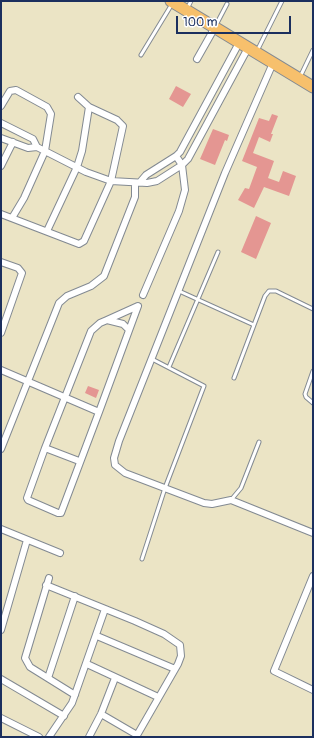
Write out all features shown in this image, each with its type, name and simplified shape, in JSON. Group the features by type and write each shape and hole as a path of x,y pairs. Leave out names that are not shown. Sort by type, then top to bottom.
{"highway":[{"path":"172,2 189,6 214,29 313,87"}],"street":[{"path":"197,59 214,29"},
{"path":"1,449 62,299 91,286 104,276 135,197 137,182 176,156 202,112 248,48"},
{"path":"1,138 28,148 37,147 77,167 111,181 147,183 157,180 182,165 188,159 248,48"},
{"path":"272,63 225,174 119,440 114,458 115,465 118,470 204,503 212,504 219,501 231,500 313,533"},
{"path":"1,106 10,91 16,90 51,110 45,151 24,198 12,218"},
{"path":"1,214 79,244 82,243 111,181 123,126 117,120 89,107 78,97"},
{"path":"47,231 77,167 89,107"},
{"path":"202,112 211,117"},
{"path":"1,123 33,139 37,147"},
{"path":"1,166 13,142"},
{"path":"143,295 181,204 186,182 182,165 176,156"},
{"path":"1,262 18,268 22,273 1,333"},
{"path":"138,306 130,330 79,461 61,513 29,501 27,498 45,448 91,331 100,323 138,306"},
{"path":"107,320 123,324 130,330"},
{"path":"1,370 98,412"},
{"path":"45,448 79,461"},
{"path":"1,525 3,530 60,553"},
{"path":"1,630 27,540"},
{"path":"313,576 274,671 313,690"},
{"path":"49,578 26,658 30,667 75,695"},
{"path":"46,585 135,620 178,642 181,647 181,656 175,669 136,736 101,714"},
{"path":"48,678 75,596"},
{"path":"49,737 64,716 75,695 97,636 105,609"},
{"path":"97,636 175,669"},
{"path":"87,664 158,697"},
{"path":"89,737 101,714 115,678"},
{"path":"1,679 64,716"},
{"path":"1,718 39,737"}],"lane":[{"path":"248,48 282,1"},
{"path":"141,55 172,2"},
{"path":"214,29 227,4"},
{"path":"299,78 313,50"},
{"path":"169,367 218,252"},
{"path":"179,291 254,325"},
{"path":"234,378 265,296 269,291 276,291 313,309"},
{"path":"142,559 165,488 204,386 152,359"},
{"path":"313,371 305,394 313,403"},
{"path":"231,500 241,488 260,442"}],"building":[{"path":"176,86 191,94 183,107 169,99"},
{"path":"272,114 278,116 271,134 273,134 270,142 259,137 253,153 274,161 268,178 279,182 283,171 296,176 289,196 264,187 254,208 238,200 245,188 249,189 257,167 242,161 259,118 269,121"},
{"path":"213,129 229,135 227,141 225,140 215,165 200,159"},
{"path":"256,216 271,223 256,259 241,252"},
{"path":"88,386 99,390 96,398 85,393"}]}
